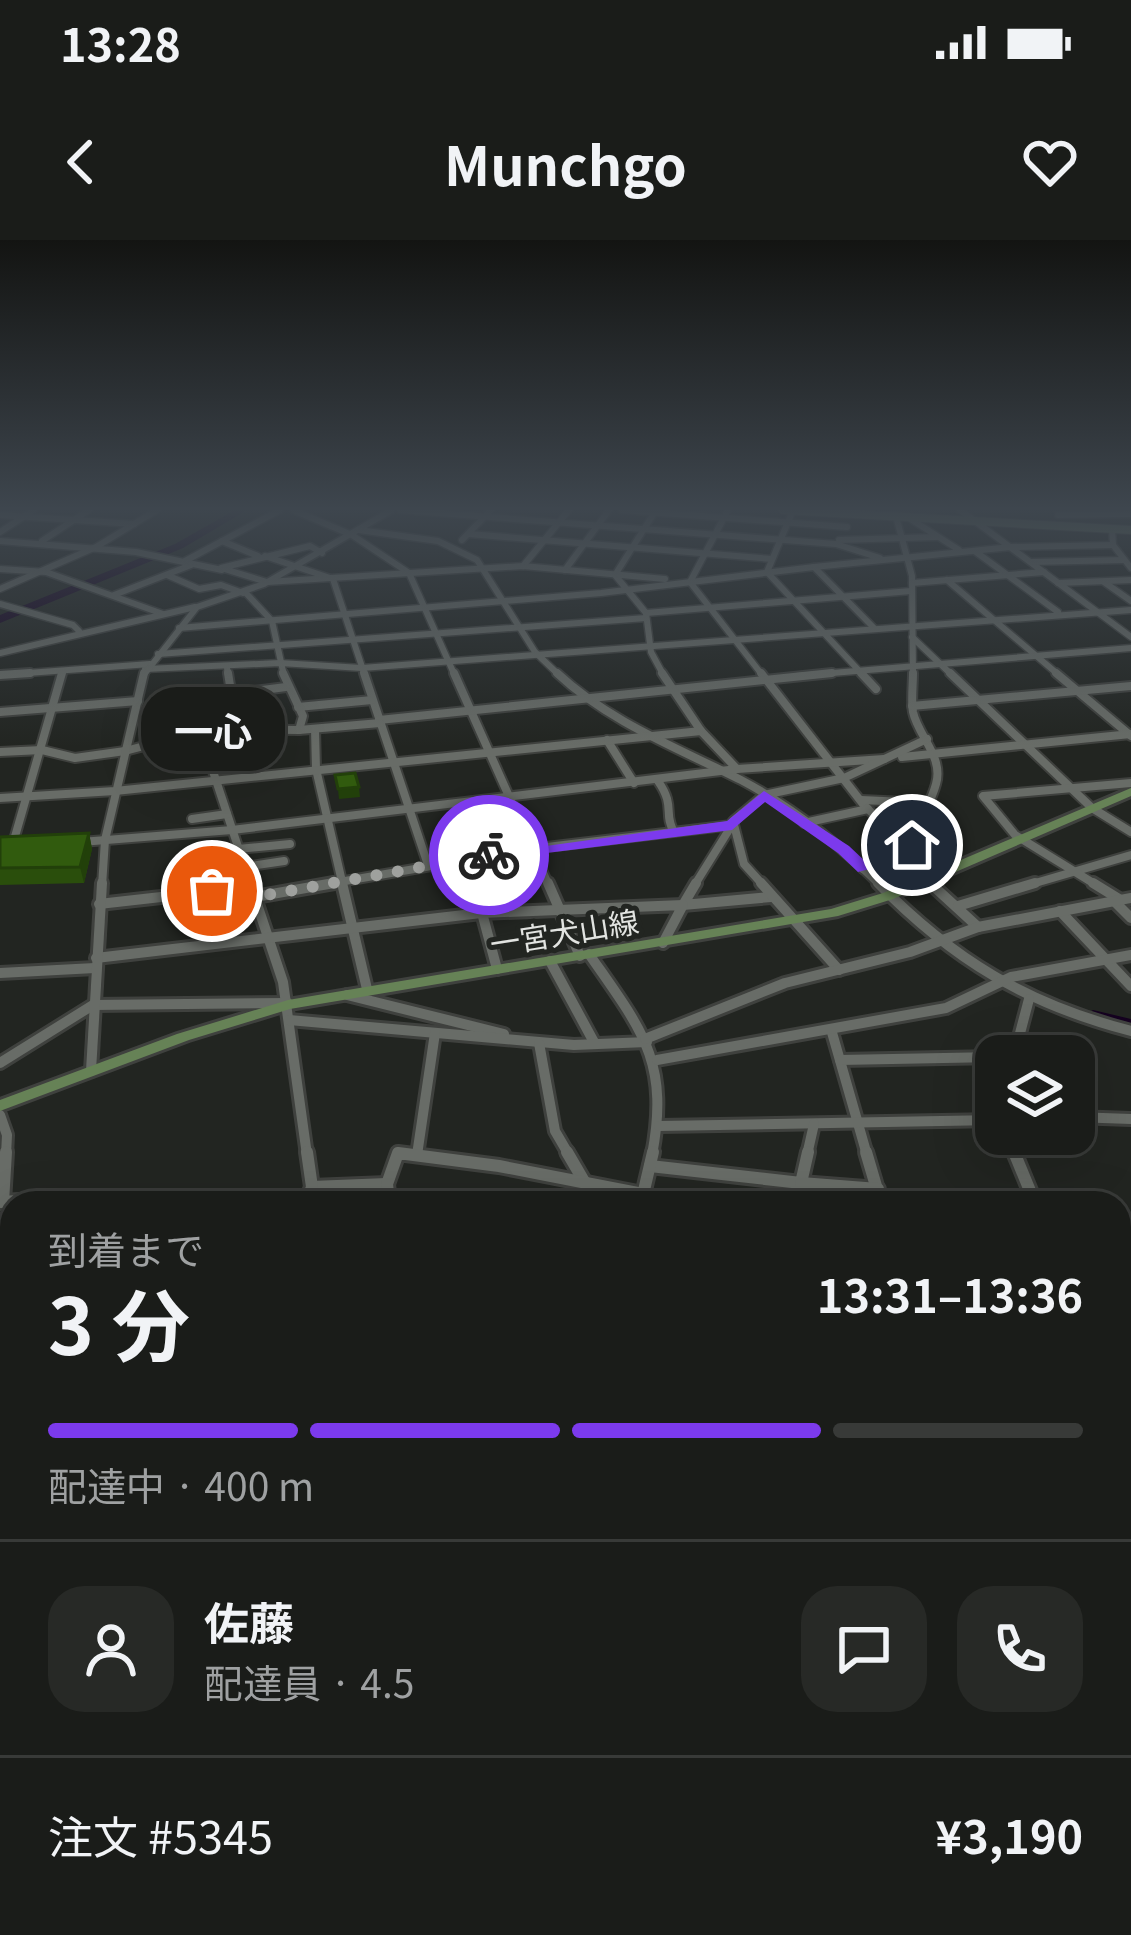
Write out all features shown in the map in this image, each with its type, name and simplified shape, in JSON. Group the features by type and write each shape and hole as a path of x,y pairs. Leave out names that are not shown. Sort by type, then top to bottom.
{"main road":[{"name":"一宮犬山線","path":"0,1111 91,1070 344,994 795,922 888,896 1131,792"}],"street":[{"path":"93,589 165,614 180,627 633,589"},
{"path":"112,596 130,589"},
{"path":"234,589 244,592 272,621 286,687 303,716 299,730"},
{"path":"0,653 196,607 251,589"},
{"path":"336,589 428,866"},
{"path":"415,589 558,909 657,1060 662,1083 659,1126 644,1191"},
{"path":"497,589 535,652 588,699 649,735 732,771 863,869 937,940 999,981 1029,999 1131,1031"},
{"path":"696,589 865,805 914,855"},
{"path":"782,589 876,689"},
{"path":"836,589 874,628"},
{"path":"158,654 646,616 897,589"},
{"path":"911,589 912,706 934,755 938,780 911,834 914,855 926,880 978,927"},
{"path":"958,589 1130,735"},
{"path":"1028,589 1059,613"},
{"path":"1067,589 1131,637"},
{"path":"626,590 646,616 649,646 670,688 732,771"},
{"path":"0,604 79,631"},
{"path":"0,675 280,663 362,668 1131,605"},
{"path":"91,1070 99,904 116,790 148,667 196,607"},
{"path":"1119,628 1131,627"},
{"path":"912,637 1092,808 1131,832"},
{"path":"0,752 42,750 75,758 258,724 299,730 670,688 1131,647"},
{"path":"196,708 233,704 227,668"},
{"path":"12,847 62,673"},
{"path":"912,706 1131,686"},
{"path":"232,694 286,687"},
{"path":"298,707 372,700"},
{"path":"0,712 138,701"},
{"path":"315,728 316,770 367,989"},
{"path":"0,798 701,731"},
{"path":"200,732 288,1009 310,1191"},
{"path":"58,844 232,830 732,771 1130,735"},
{"path":"663,943 732,825 764,795 844,778 927,739"},
{"path":"607,740 634,783"},
{"path":"169,741 209,761"},
{"path":"658,781 671,800 669,823 674,832"},
{"path":"1131,783 983,796 1022,838 1121,900 1131,917"},
{"path":"804,823 865,805 928,802"},
{"path":"192,819 227,814"},
{"path":"99,904 343,881 530,849 732,825"},
{"path":"732,825 745,864 839,970"},
{"path":"238,849 290,844"},
{"path":"0,848 35,845"},
{"path":"863,869 914,855"},
{"path":"958,906 1131,855"},
{"path":"467,859 497,969"},
{"path":"244,867 284,861"},
{"path":"0,973 481,913 771,897"},
{"path":"2,1060 94,1005 288,1009 435,1034 541,1043 646,1041 747,996 978,927 1121,900"},
{"path":"1060,911 1131,986"},
{"path":"657,1060 946,1008 999,981 1131,955"},
{"path":"550,961 595,1044"},
{"path":"344,994 541,1043"},
{"path":"1020,1035 1029,999"},
{"path":"831,1029 878,1191"},
{"path":"417,1155 435,1034"},
{"path":"541,1043 552,1119 585,1183"},
{"path":"840,1060 975,1058"},
{"path":"0,1111 8,1135 3,1191"},
{"path":"1095,1118 1131,1119"},
{"path":"659,1126 975,1120"},
{"path":"801,1183 814,1124"},
{"path":"388,1191 398,1153 614,1191"},
{"path":"1016,1155 1030,1191"},
{"path":"650,1166 849,1191"},
{"path":"312,1187 387,1184"}],"building":[{"path":"355,773 359,787 338,789 335,775"},
{"path":"89,833 80,867 0,868 0,837"}],"waterway":[{"path":"0,619 73,589"},
{"path":"1093,1016 1131,1025"}],"way so far":[{"path":"212,891 250,887 255,897 489,855"}],"place":[{"name":"一心","path":"212,891"}],"route":[{"path":"489,855 732,825 764,795 844,849 863,869 914,855 912,845"}]}
